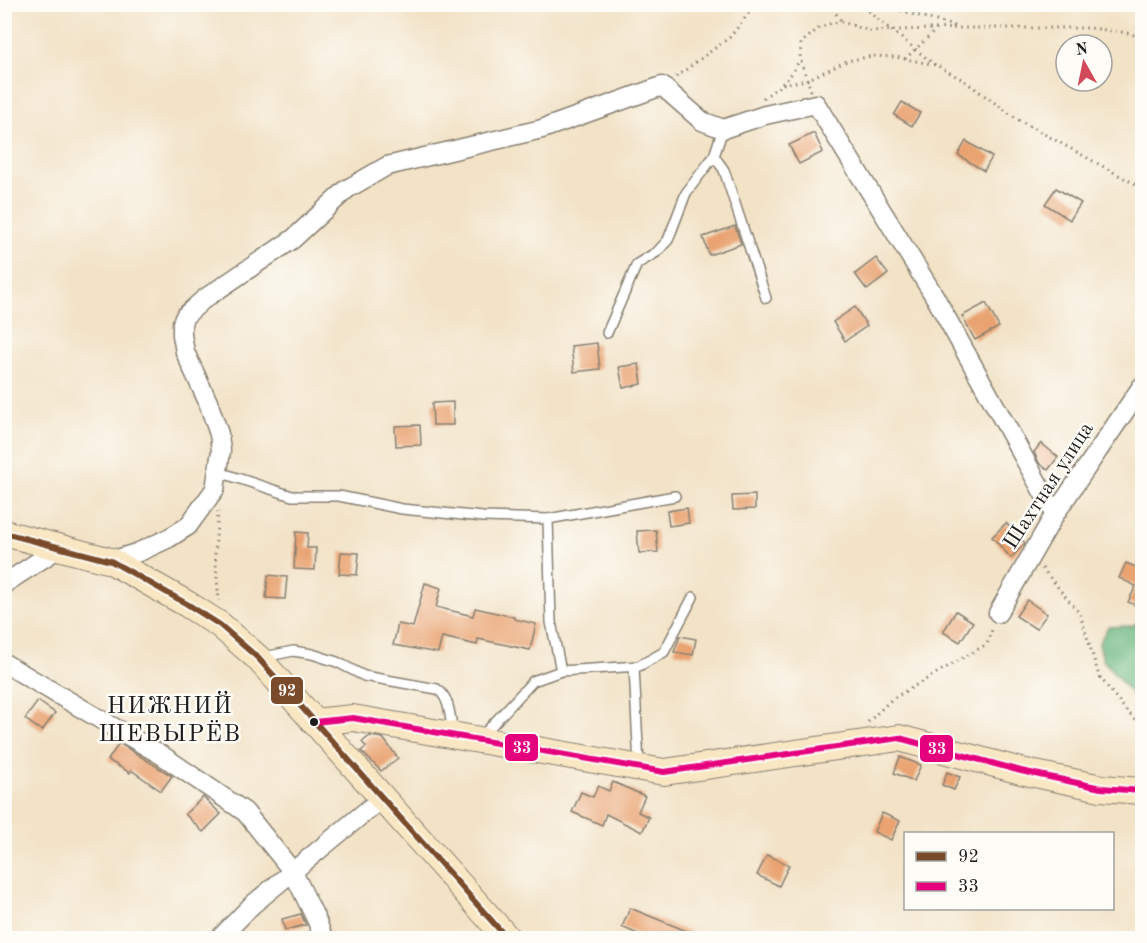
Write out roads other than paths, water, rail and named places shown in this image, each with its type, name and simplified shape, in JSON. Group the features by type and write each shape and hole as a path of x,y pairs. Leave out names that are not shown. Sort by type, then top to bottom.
{"street":[{"path":"111,561 139,552 188,526 217,481 221,450 219,434 208,402 185,352 182,323 185,316 204,299 293,239 347,189 387,166 542,129 662,86 702,121 723,129 816,104 935,297 1055,514"},
{"name":"Шахтная улица","path":"998,613 1055,514 1143,386"},
{"path":"4,533 111,561 187,604 220,626 258,658 507,939"},
{"path":"4,584 59,548"},
{"path":"4,663 163,756 245,812 293,872 317,921 323,939"},
{"path":"314,722 353,718 663,772 899,738 1021,771 1101,788 1143,791"},
{"path":"220,939 252,905 382,798"}],"lane":[{"path":"607,333 637,264 657,252 668,240 687,194 714,156 723,129"},
{"path":"714,156 724,170 766,298"},
{"path":"217,481 292,496 339,496 402,509 483,517 548,519 675,496"},
{"path":"548,519 551,622 561,671"},
{"path":"478,740 533,681 561,671 639,666 664,652 693,597"},
{"path":"258,658 293,651 312,654 337,662 364,676 437,689 443,693 447,704 453,736"},
{"path":"634,667 639,768"}],"district":[{"name":"НИЖНИЙ ШЕВЫРЁВ","path":"170,721"}]}
